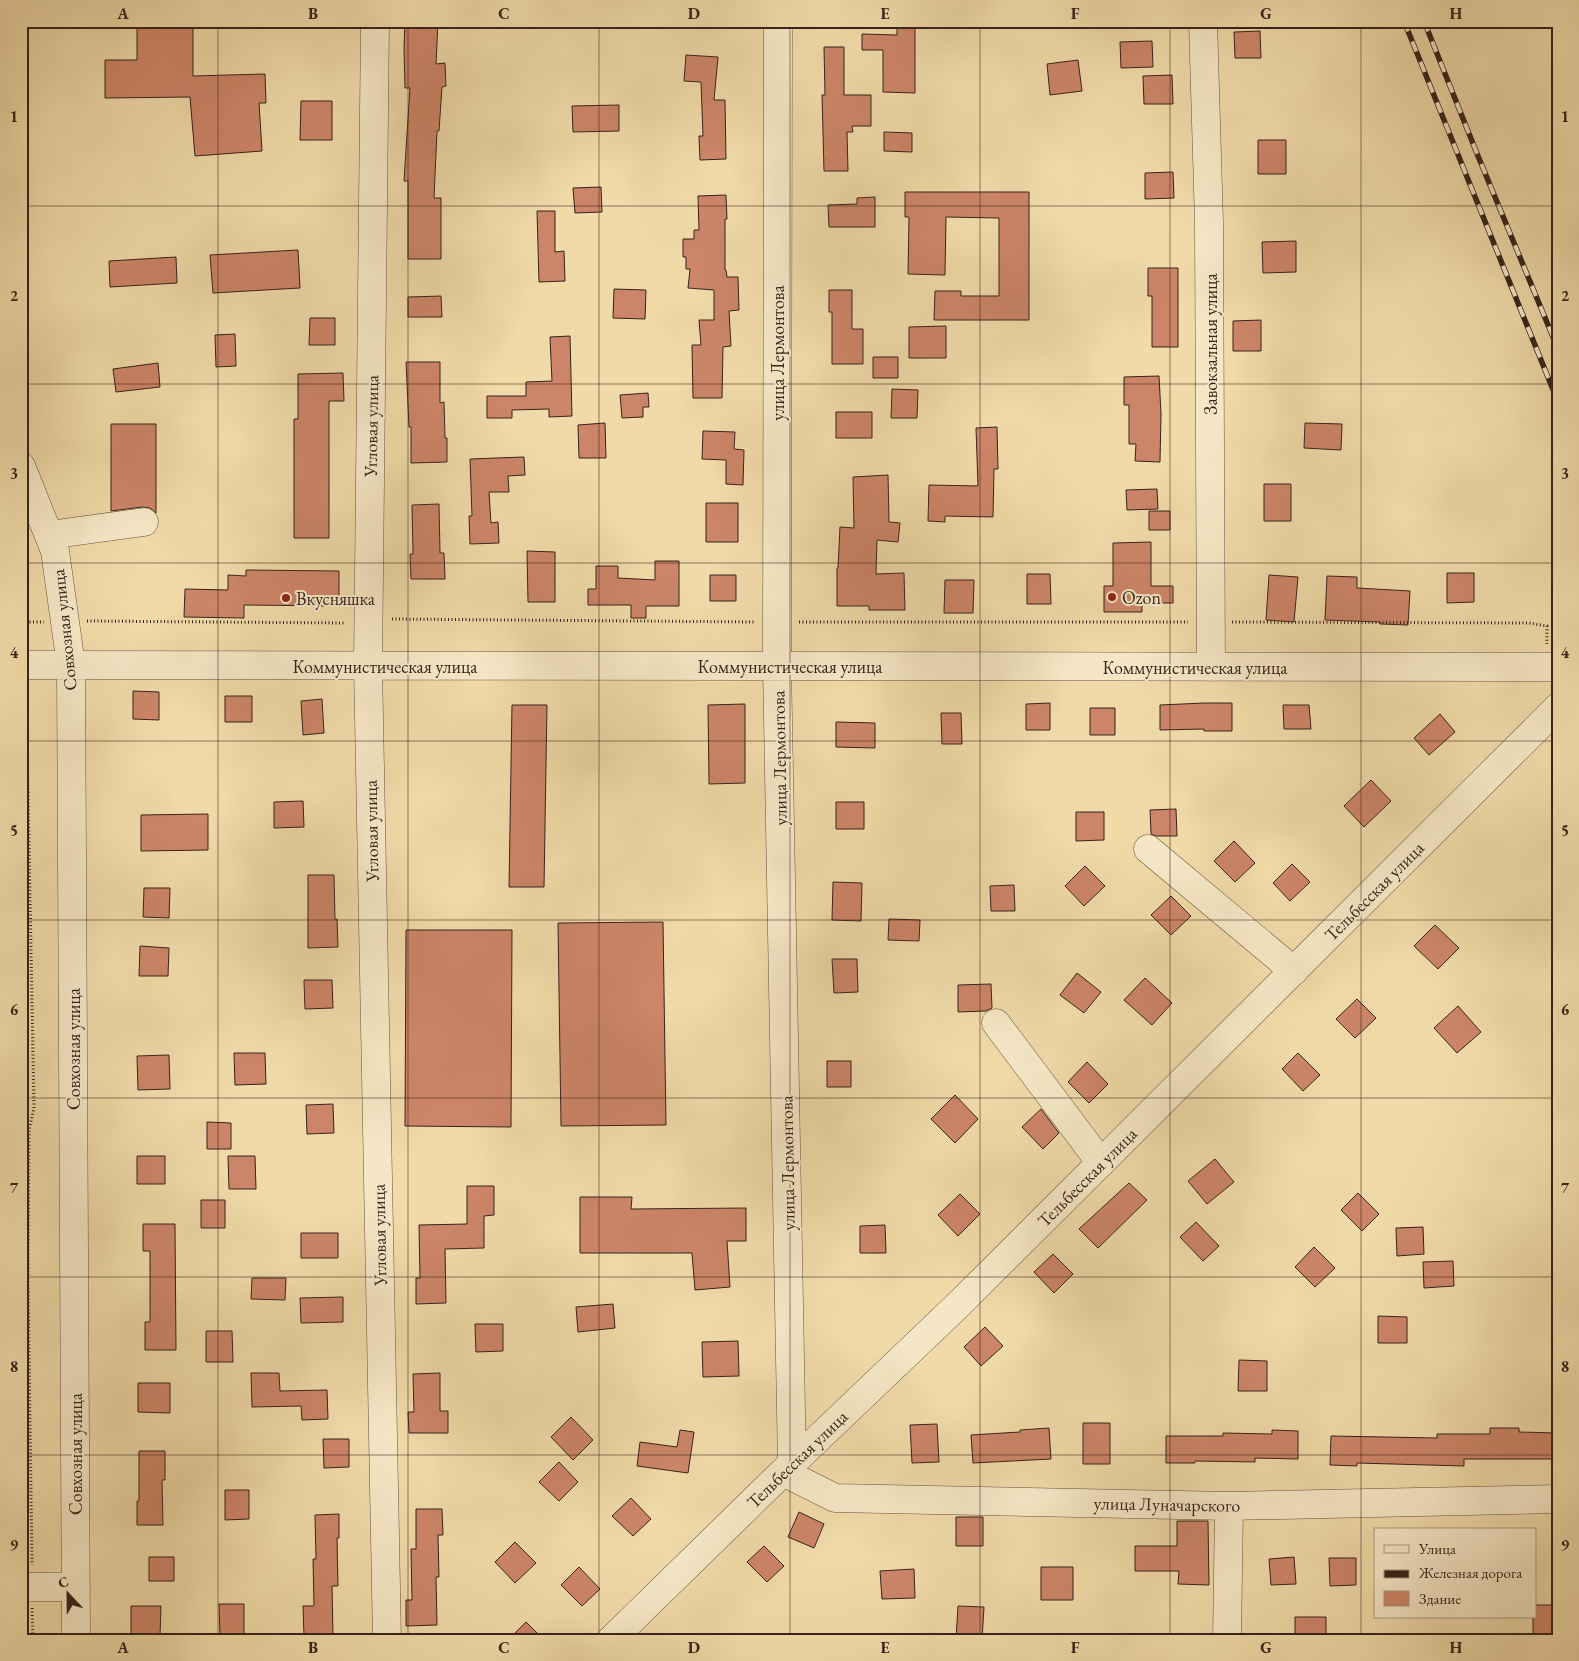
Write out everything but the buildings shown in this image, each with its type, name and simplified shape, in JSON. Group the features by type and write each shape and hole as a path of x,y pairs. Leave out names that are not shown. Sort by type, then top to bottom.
{"street":[{"name":"Угловая улица","path":"375,21 368,666 387,1640"},
{"name":"улица Лермонтова","path":"778,21 777,666 788,1468"},
{"name":"Завокзальная улица","path":"1202,21 1210,223 1211,666"},
{"name":"Совхозная улица","path":"21,466 55,551 71,665 76,1640"},
{"path":"49,535 144,522"},
{"name":"Коммунистическая улица","path":"24,665 1552,667"},
{"name":"Тельбесская улица","path":"610,1640 958,1305 1558,707"},
{"path":"1148,849 1294,971"},
{"path":"996,1023 1101,1163"},
{"name":"улица Луначарского","path":"788,1468 835,1498 1229,1506 1558,1499"},
{"path":"1227,1640 1229,1506"},
{"path":"27,1587 76,1588"}],"path":[{"path":"33,1640 27,1587 29,1130 34,1108 23,622 358,623 368,619 777,622 1528,623 1547,626 1552,667"}],"railway":[{"path":"1404,21 1558,402"},
{"path":"1424,21 1558,349"}],"place":[{"name":"Ozon","path":"1112,597"},
{"name":"Вкусняшка","path":"286,598"}]}
